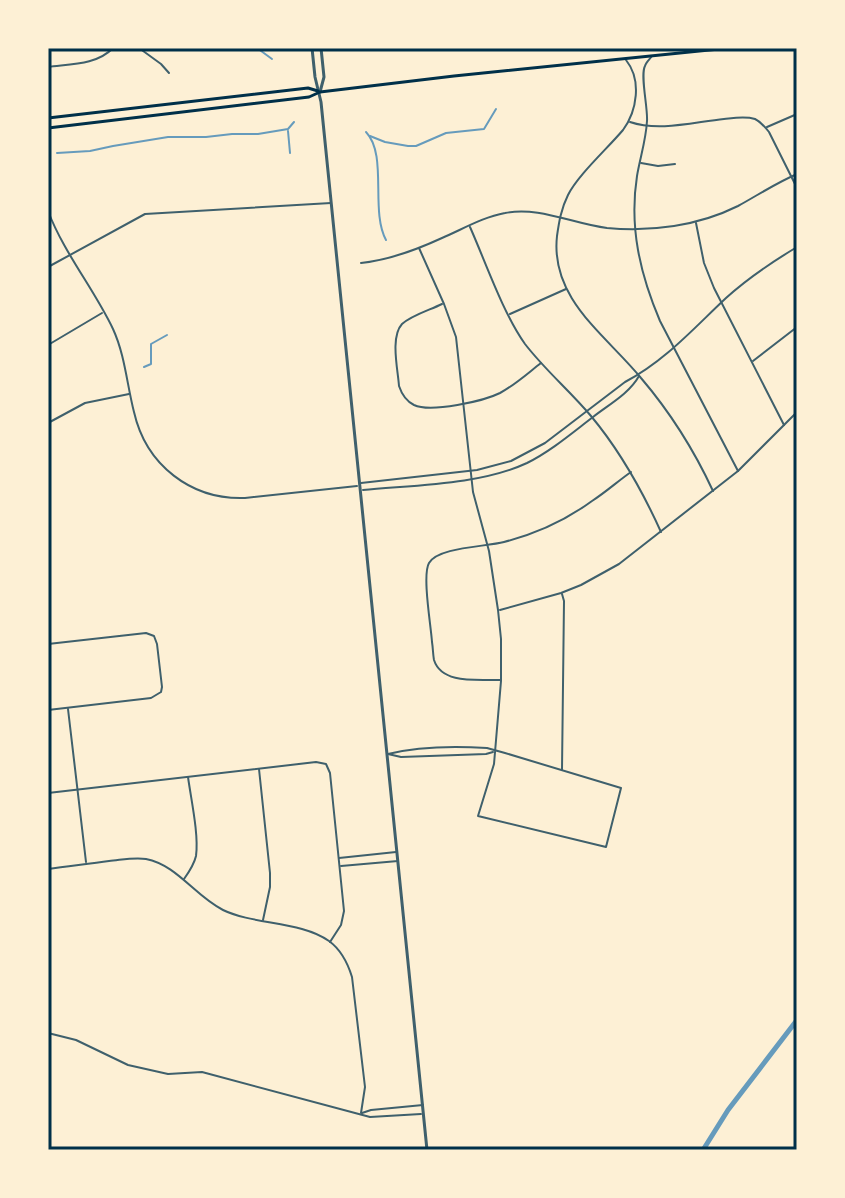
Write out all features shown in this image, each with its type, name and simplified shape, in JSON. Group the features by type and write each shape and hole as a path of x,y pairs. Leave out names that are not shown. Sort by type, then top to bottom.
{"main road":[{"path":"48,128 309,97 320,92 454,76 729,48"},
{"path":"48,118 308,88 320,92"}],"street":[{"path":"48,67 99,58 113,48"},
{"path":"139,48 169,73"},
{"path":"312,48 320,92 427,1150"},
{"path":"320,92 324,77 321,48"},
{"path":"652,56 643,72 647,126 634,206 640,265 660,321 738,471"},
{"path":"625,59 634,73 634,109 629,122 574,184 559,218 558,261 566,289 586,318 639,375 682,433 713,491"},
{"path":"766,128 797,114"},
{"path":"629,122 647,126 755,119 766,128 797,188"},
{"path":"640,163 658,166 675,164"},
{"path":"361,263 419,248 469,226 521,211 594,226 635,230 696,222 736,207 797,174"},
{"path":"48,267 145,214 331,203"},
{"path":"48,211 69,255 117,338 139,431 153,457 172,476 196,490 238,498 472,479 497,474 525,464 554,447 630,388 639,375"},
{"path":"696,222 704,263 784,425"},
{"path":"469,226 524,342 592,417 631,472 661,532"},
{"path":"359,487 489,468 522,457 639,375 675,347 722,302 797,247"},
{"path":"387,754 419,748 487,748 495,751 621,788 606,847 478,816 494,764 495,751 501,681 498,610 495,582 470,471 456,337 419,248"},
{"path":"509,314 566,289"},
{"path":"444,304 406,321 399,327 395,341 399,386 405,399 418,407 463,404 489,398 541,363"},
{"path":"48,345 103,312"},
{"path":"752,362 797,327"},
{"path":"48,423 85,403 130,393"},
{"path":"498,610 561,593 619,564 738,471 797,412"},
{"path":"501,681 452,678 444,674 434,661 427,589 428,565 444,551 487,546 539,531 592,502 631,472"},
{"path":"561,593 564,601 562,770"},
{"path":"48,644 146,633 154,636 162,687 151,698 48,710"},
{"path":"68,708 86,864"},
{"path":"387,754 401,757 486,754 495,751"},
{"path":"48,793 316,762 326,764 330,773 344,911 341,925 330,942"},
{"path":"259,769 270,873 263,921"},
{"path":"183,880 196,856 188,777"},
{"path":"339,858 397,852"},
{"path":"48,869 148,860 168,868 202,897 223,910 313,933 330,942 348,965 352,977 365,1087 361,1113"},
{"path":"340,866 398,861"},
{"path":"48,1033 76,1040 128,1065 168,1074 202,1072 370,1117 424,1114"},
{"path":"361,1113 423,1105"}],"waterway":[{"path":"257,48 272,59"},
{"path":"370,136 385,142 416,146 446,133 484,129 496,109"},
{"path":"57,153 90,151 168,137 258,134 288,129 294,122"},
{"path":"288,131 290,153"},
{"path":"366,132 376,154 379,214 386,240"},
{"path":"144,367 151,364 151,344 167,335"},
{"path":"703,1150 728,1110 797,1020"}]}
